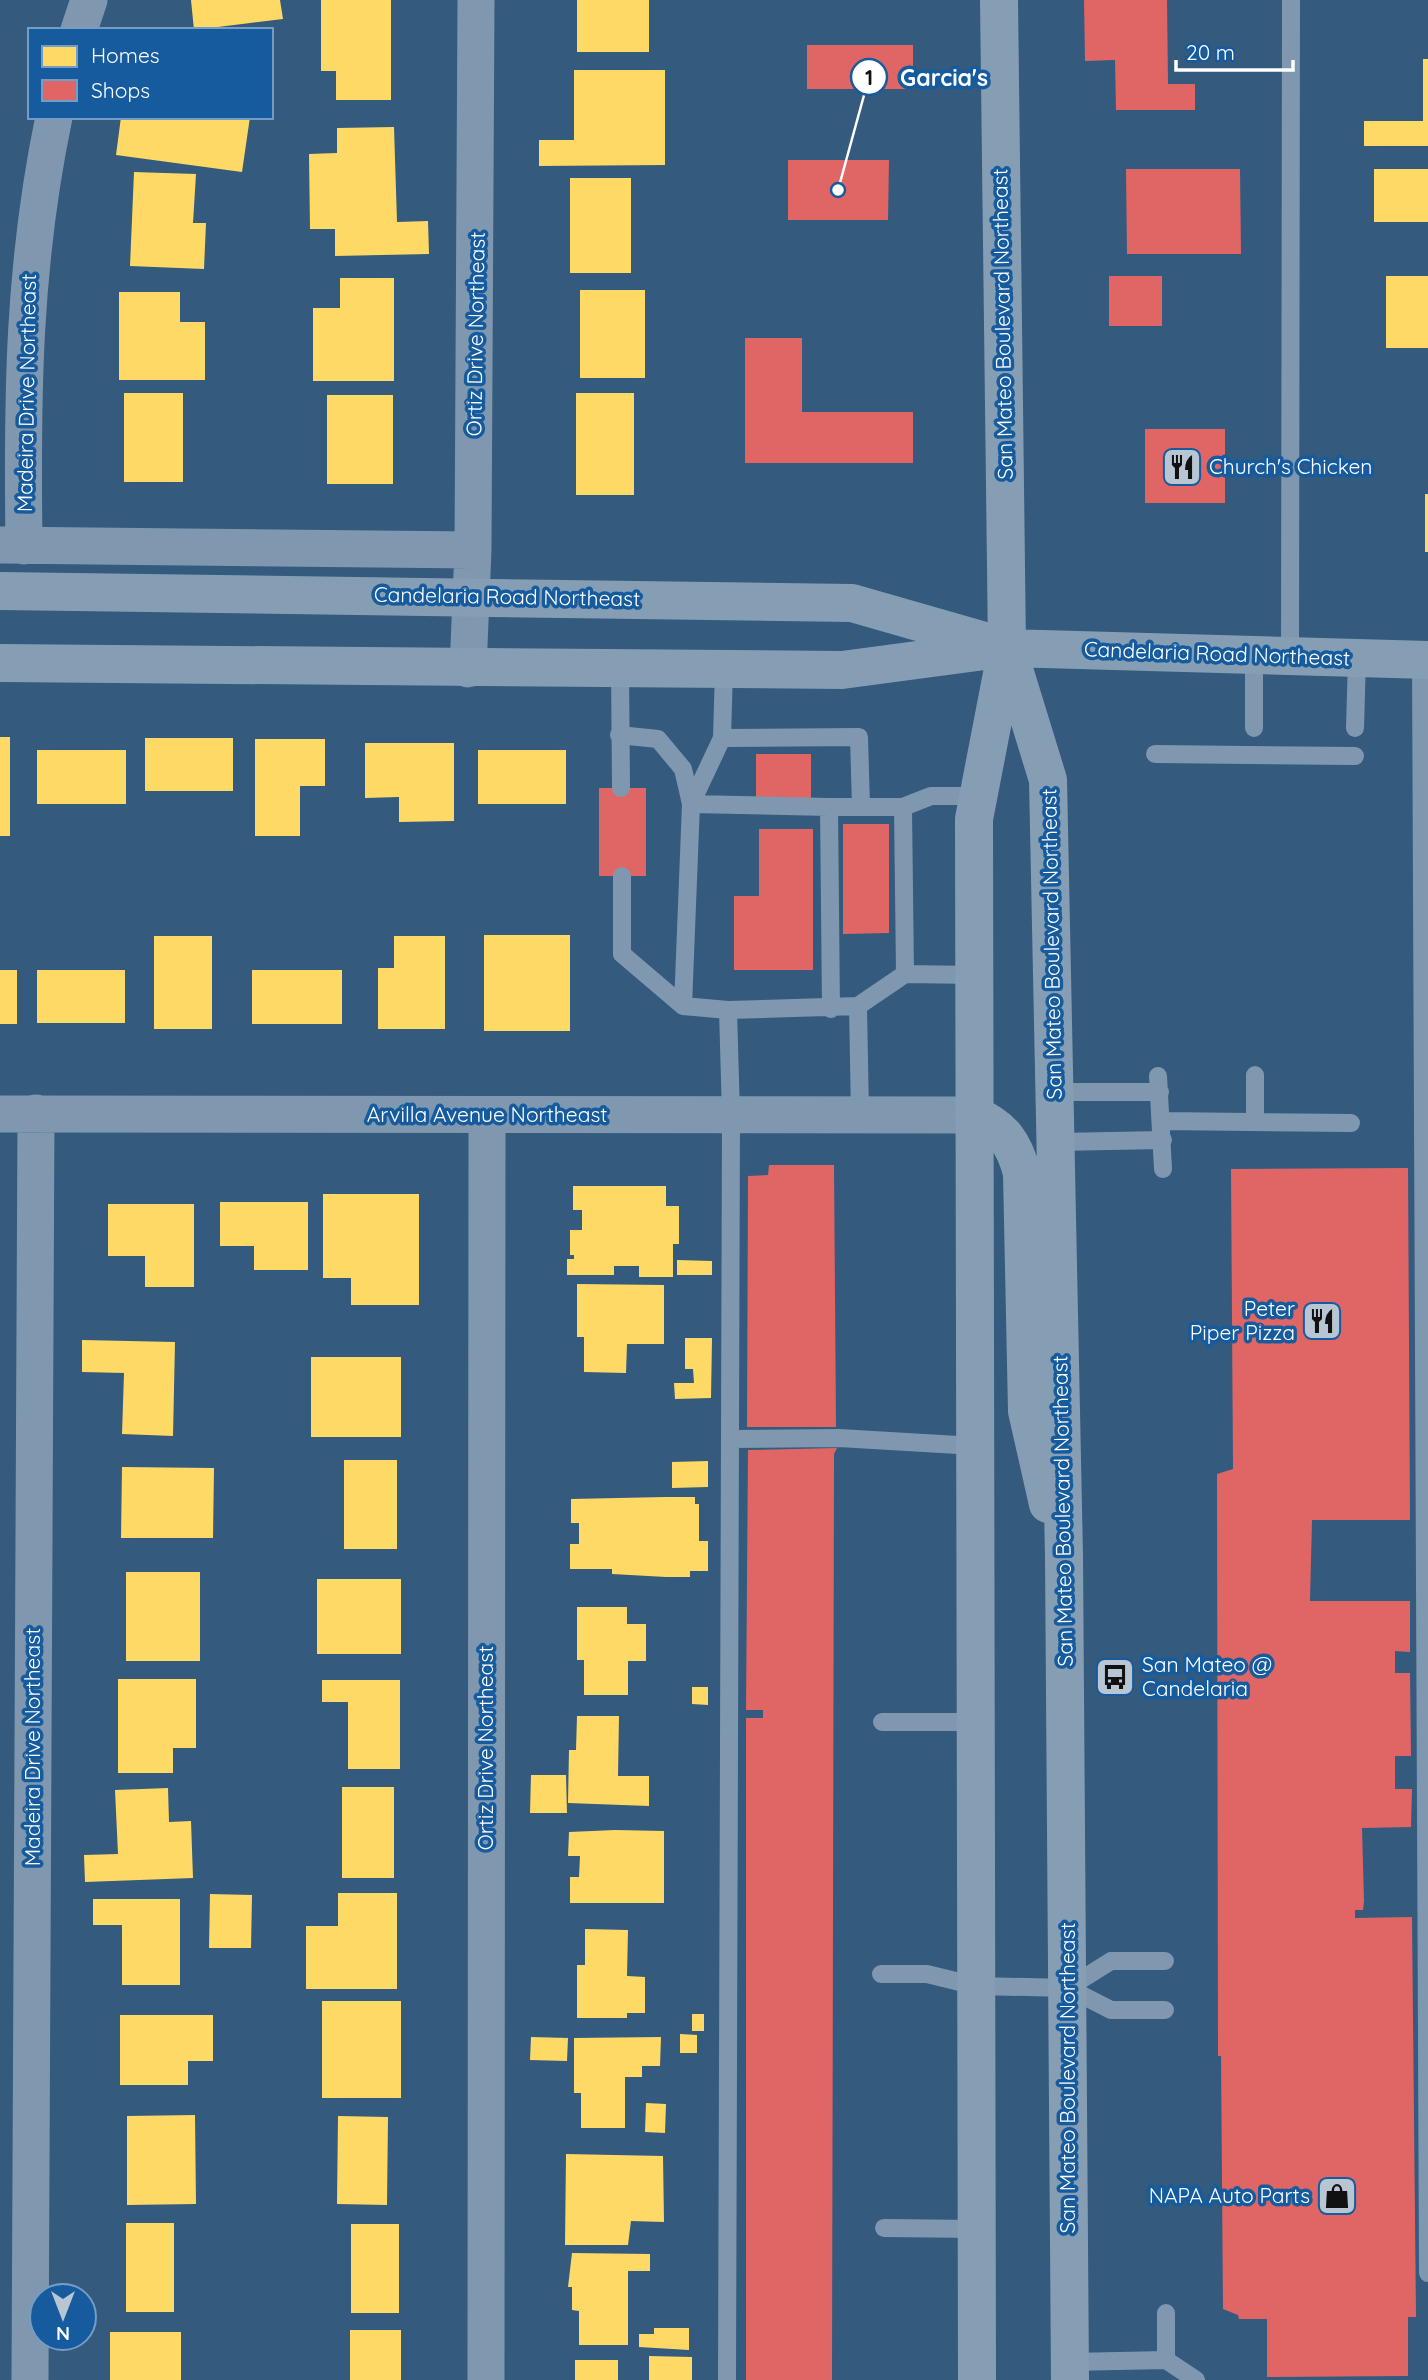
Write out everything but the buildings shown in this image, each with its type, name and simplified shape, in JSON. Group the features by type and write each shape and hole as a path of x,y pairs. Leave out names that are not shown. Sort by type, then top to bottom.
{"main road":[{"name":"San Mateo Boulevard Northeast","path":"978,2380 974,818 1007,648 999,0"},
{"name":"Candelaria Road Northeast","path":"0,591 852,603 1007,648"},
{"name":"San Mateo Boulevard Northeast","path":"1007,648 1048,780 1064,1556 1070,2371"},
{"name":"Candelaria Road Northeast","path":"0,663 468,669 842,670 1007,648 1424,660"},
{"path":"974,1115 1003,1130 1023,1173 1027,1411 1041,1481 1064,1556"}],"street":[{"path":"80,28 89,0"},
{"name":"Ortiz Drive Northeast","path":"468,669 473,550 476,0"},
{"name":"Madeira Drive Northeast","path":"12,546 28,278 34,220 54,119"},
{"path":"12,546 473,550"},
{"name":"Madeira Drive Northeast","path":"18,1113 30,2380"},
{"name":"Arvilla Avenue Northeast","path":"18,1113 974,1115"},
{"name":"Ortiz Drive Northeast","path":"486,2380 487,1116"}],"lane":[{"path":"1254,728 1272,657 1291,0"},
{"path":"1355,728 1357,658"},
{"path":"1424,660 1428,2273"},
{"path":"620,668 621,788"},
{"path":"691,804 722,738 724,669"},
{"path":"619,736 658,739 683,769 691,804 684,1006"},
{"path":"722,738 859,737 861,807"},
{"path":"1155,754 1355,756"},
{"path":"691,804 903,807 931,796 978,796"},
{"path":"828,807 831,1009"},
{"path":"903,807 905,974"},
{"path":"622,876 622,954 684,1006 727,1010 831,1009 858,1006 905,974 974,975"},
{"path":"858,1006 860,1115"},
{"path":"727,1010 731,1115 727,2380"},
{"path":"1255,1076 1255,1122"},
{"path":"1056,1092 1159,1084 1163,1121 1163,1169"},
{"path":"1163,1121 1351,1123"},
{"path":"1057,1142 1163,1140"},
{"path":"730,1439 850,1438 924,1445 975,1446"},
{"path":"882,1721 976,1721"},
{"path":"1068,1988 1111,1962 1165,1962"},
{"path":"881,1974 927,1974 976,1986 1068,1988 1111,2010 1165,2010"},
{"path":"884,2228 977,2229"},
{"path":"1167,2313 1167,2380"},
{"path":"1070,2371 1167,2360 1196,2380"}],"place":[{"name":"Garcia's","path":"838,190"},
{"name":"Church's Chicken","path":"1182,467"},
{"name":"Peter Piper Pizza","path":"1322,1321"},
{"name":"San Mateo @ Candelaria","path":"1115,1677"},
{"name":"NAPA Auto Parts","path":"1337,2196"}]}
